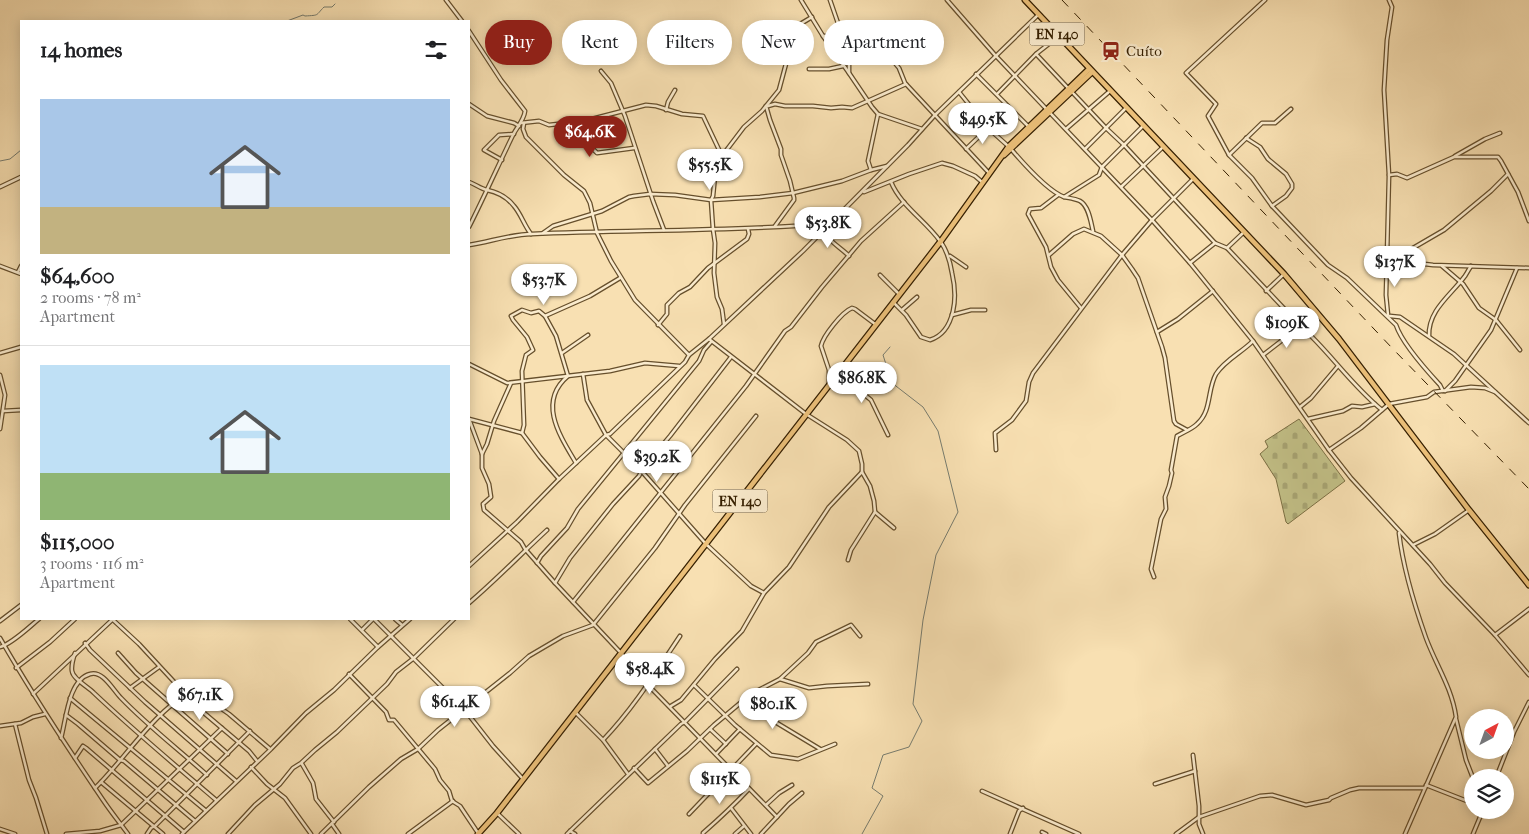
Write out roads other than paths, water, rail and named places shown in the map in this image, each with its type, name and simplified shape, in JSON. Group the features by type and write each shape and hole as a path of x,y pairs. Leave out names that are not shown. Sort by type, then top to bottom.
{"main road":[{"name":"EN 140","path":"478,834 497,813 893,302 996,163 1048,110 1091,71 1025,0"},
{"path":"1091,71 1284,274 1339,339 1469,510 1529,585"}],"street":[{"path":"446,0 461,20"},
{"path":"801,0 843,66 878,114 922,129"},
{"path":"830,0 837,20"},
{"path":"947,0 995,55 1152,220 1190,263 1253,341 1329,450 1351,478 1445,584 1495,635 1529,675"},
{"path":"1265,0 1186,73 1216,104 1208,116 1229,154 1252,178 1272,206 1328,264 1347,278 1388,316 1396,325 1407,345 1444,391"},
{"path":"1388,316 1386,295 1389,175 1384,90 1387,40 1392,7 1389,0"},
{"path":"537,563 560,536 578,509 698,361 710,340 724,324 862,193 934,115 1038,14"},
{"path":"724,324 722,309 717,297 714,263 715,243 711,200 715,176 722,156 746,124 766,106 781,86 795,30 812,17"},
{"path":"470,33 501,80 525,111 521,124 514,134 470,225"},
{"path":"997,94 1036,54 1059,36"},
{"path":"1036,54 1215,243 1227,248 1293,318 1298,328 1311,336 1382,410"},
{"path":"849,65 849,73"},
{"path":"897,65 906,84 989,173"},
{"path":"809,69 829,69 843,66"},
{"path":"601,71 611,83 623,112 664,230"},
{"path":"976,74 1030,128"},
{"path":"766,106 776,104 785,106 852,108 906,84"},
{"path":"666,110 675,90"},
{"path":"1066,129 1110,91"},
{"path":"958,92 988,128 1032,173 1058,195 1083,204 1091,220 1093,232"},
{"path":"470,105 487,116 521,124 539,121 549,124 584,121 646,105 682,114 703,116 722,156"},
{"path":"766,106 794,200 774,226"},
{"path":"1085,150 1127,108"},
{"path":"1229,154 1262,123 1275,123 1291,109"},
{"path":"871,170 868,161 878,114"},
{"path":"559,123 579,135 598,152 635,148"},
{"path":"521,124 526,138 584,191 590,203 597,233 620,278 634,300 689,355"},
{"path":"1064,197 1099,175 1102,167 1143,126"},
{"path":"966,149 988,128"},
{"path":"1389,175 1397,174 1407,178 1454,157 1500,133"},
{"path":"502,160 484,150 499,135 514,134"},
{"path":"1246,138 1260,147 1268,159 1286,174 1292,184 1292,188 1286,196 1272,206"},
{"path":"1121,187 1163,146"},
{"path":"1454,157 1498,157 1518,192 1529,221"},
{"path":"862,193 942,163 975,176 982,182"},
{"path":"540,234 557,225 609,208 629,197 650,194 688,196 711,200 760,197 793,193 842,181 888,166"},
{"path":"1387,260 1396,258 1444,230 1491,191 1508,174"},
{"path":"0,187 20,177"},
{"path":"996,450 995,433 1012,420 1026,402 1030,378 1081,308 1152,220 1194,179"},
{"path":"470,182 487,190 496,191 512,203 531,234"},
{"path":"891,182 903,204 940,241 948,255 955,288 955,302 952,315 944,331 930,340 921,336 902,310 893,302"},
{"path":"1058,195 1041,208 1032,208 1028,212 1049,254 1051,268 1058,280 1081,308"},
{"path":"573,602 754,374 785,331 792,327 865,237 903,204"},
{"path":"470,245 531,234 748,229 829,224"},
{"path":"658,325 667,314 667,305 714,263 747,239 748,229"},
{"path":"1049,254 1077,231 1084,229 1101,236 1122,255 1138,278 1157,332 1165,358 1174,421 1187,430"},
{"path":"823,230 827,238 838,245 849,256"},
{"path":"1227,248 1244,232"},
{"path":"1190,263 1215,243"},
{"path":"948,255 966,267"},
{"path":"1387,260 1442,266 1529,268"},
{"path":"0,266 20,273"},
{"path":"1442,266 1467,289 1479,308 1496,320 1520,350"},
{"path":"1429,336 1429,327 1441,302 1465,276 1471,266"},
{"path":"1444,391 1467,365 1496,320 1517,268"},
{"path":"880,274 899,294"},
{"path":"1266,291 1284,274"},
{"path":"545,316 590,296 620,278"},
{"path":"1157,332 1173,323 1213,291"},
{"path":"902,310 917,297"},
{"path":"829,384 827,362 821,346 827,333 845,312 852,308 855,308 876,324"},
{"path":"522,433 524,425 522,372 525,357 533,350 529,341 512,320 511,316 522,310 532,313 539,311 545,316 556,336 568,376"},
{"path":"952,315 971,310 985,310"},
{"path":"1388,316 1400,317 1429,336 1467,365 1529,423"},
{"path":"1263,355 1298,328"},
{"path":"562,354 588,335"},
{"path":"470,565 506,530 517,522 576,463 606,435 610,434 689,355 710,340"},
{"path":"710,340 806,414 855,446 861,458 862,472 871,491 875,512 894,528"},
{"path":"1154,577 1152,569 1153,559 1161,519 1166,509 1165,497 1170,486 1171,470 1178,436 1198,424 1203,418 1208,406 1210,387 1215,375 1227,360 1242,352 1253,341"},
{"path":"0,353 20,347"},
{"path":"555,583 570,558 613,504 639,476 731,357"},
{"path":"470,364 511,383 610,371 645,364 679,366"},
{"path":"1300,407 1311,398 1338,366"},
{"path":"838,373 871,400 888,435"},
{"path":"583,374 587,400 606,435 706,544 751,586 764,594"},
{"path":"0,375 5,395 0,429"},
{"path":"568,376 562,381 557,390 552,412 557,428 576,463"},
{"path":"482,454 511,383"},
{"path":"1329,450 1361,428 1389,404 1427,397 1434,392 1477,387 1495,392"},
{"path":"1308,419 1343,411 1352,406 1362,408 1375,404"},
{"path":"2,411 20,410"},
{"path":"321,834 401,759 418,749 529,656 546,644 593,625 655,548 678,515 756,416"},
{"path":"470,419 522,433 559,479"},
{"path":"470,422 482,454 482,468 489,484 491,497 482,507 521,542 537,563 593,625 777,817"},
{"path":"671,706 681,700 715,659 742,631 764,594 789,567 830,507 862,472"},
{"path":"1413,546 1435,534 1469,510"},
{"path":"848,560 851,550 875,512"},
{"path":"470,602 547,530"},
{"path":"1399,531 1402,556 1415,602 1426,638 1450,690 1470,769"},
{"path":"0,621 20,606"},
{"path":"1495,635 1529,609"},
{"path":"0,646 4,646 38,620"},
{"path":"16,668 50,642 74,620"},
{"path":"33,694 85,643 112,620"},
{"path":"114,620 177,685 184,696 257,761"},
{"path":"351,620 378,647"},
{"path":"362,630 372,620"},
{"path":"374,620 464,709 493,746 523,779"},
{"path":"396,620 402,625"},
{"path":"74,758 83,746 183,833 306,713 334,690 409,620"},
{"path":"228,834 255,805 275,788 292,768 301,763 373,698 396,672 414,658 453,620"},
{"path":"634,768 648,782 751,694 780,679 808,653 816,642 851,625 860,636"},
{"path":"603,740 616,727 648,684 680,636"},
{"path":"0,638 16,668 45,714 128,834"},
{"path":"85,643 130,688 236,781"},
{"path":"75,653 72,671 81,681 141,736 217,801"},
{"path":"118,653 143,679 228,754"},
{"path":"130,688 159,667"},
{"path":"568,833 634,768 685,722 736,669"},
{"path":"61,738 70,698 81,681 90,673 96,673 150,726 207,775"},
{"path":"349,674 386,712 389,720 394,720 418,749 438,774 440,780 449,791 453,802 460,806 478,834"},
{"path":"780,679 809,688 868,684"},
{"path":"694,685 771,756 798,759 835,744"},
{"path":"95,788 161,715 184,696 196,691 200,692 271,749"},
{"path":"751,694 755,704 767,716 820,750"},
{"path":"70,698 206,810"},
{"path":"1500,769 1514,732 1529,702"},
{"path":"575,713 603,740 628,774"},
{"path":"0,726 15,724 45,714"},
{"path":"66,715 120,760 124,761 194,821"},
{"path":"1405,834 1456,717"},
{"path":"15,724 29,780 47,834"},
{"path":"66,834 100,831 121,825 222,728"},
{"path":"710,729 726,744"},
{"path":"716,754 740,729"},
{"path":"147,834 250,731"},
{"path":"689,814 756,744"},
{"path":"655,749 668,766"},
{"path":"1192,755 1200,806 1199,817 1203,834"},
{"path":"301,763 313,783 316,799 340,834"},
{"path":"251,767 267,784 275,788 286,798 311,834"},
{"path":"1155,784 1195,771"},
{"path":"101,782 163,834"},
{"path":"766,805 792,785"},
{"path":"1176,834 1199,817 1252,798 1268,795 1306,805 1329,800 1354,789 1425,787 1464,801"},
{"path":"703,834 749,789"},
{"path":"982,791 1079,834"},
{"path":"761,834 802,793"},
{"path":"408,834 453,802"},
{"path":"731,808 751,834"},
{"path":"1010,834 1019,812 1023,808"},
{"path":"497,813 519,834"},
{"path":"1473,834 1479,819"},
{"path":"735,834 744,826"},
{"path":"0,829 10,834 15,834"},
{"path":"568,833 575,834"}],"waterway":[{"path":"290,20 303,15 318,14 324,7 332,7 335,4"},
{"path":"0,161 10,159 20,151"},
{"path":"862,834 883,796 872,788 883,755 909,747 922,721 913,704 923,620 936,555 958,512 938,431 923,407 892,383 883,355 890,347"}],"railway":[{"path":"1062,0 1393,349 1529,489"}],"place":[{"name":"Cuíto","path":"1111,51"}]}
